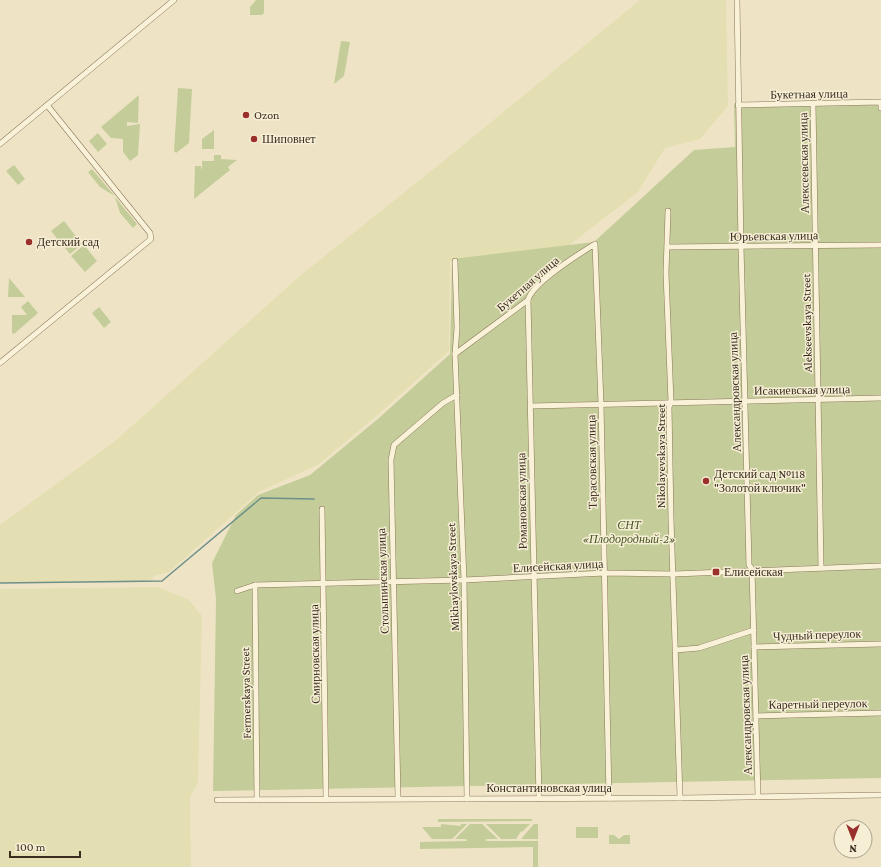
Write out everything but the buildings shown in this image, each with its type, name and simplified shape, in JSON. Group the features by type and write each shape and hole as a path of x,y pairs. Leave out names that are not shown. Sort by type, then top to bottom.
{"street":[{"path":"0,144 174,0"},
{"name":"Александровская улица","path":"736,0 749,565 752,570 758,797"},
{"path":"881,102 881,108"},
{"name":"Букетная улица","path":"738,105 813,105 881,102"},
{"path":"0,363 150,239 150,233 47,105"},
{"name":"Алексеевская улица","path":"813,105 816,245"},
{"name":"Nikolayevskaya Street","path":"668,211 666,273 671,402 669,407 671,519 674,574 673,588 680,798"},
{"name":"Букетная улица","path":"455,354 528,300 534,288 578,254 595,244"},
{"name":"Тарасовская улица","path":"595,244 601,404 609,798"},
{"name":"Alekseevskaya Street","path":"816,245 820,568"},
{"name":"Юрьевская улица","path":"668,247 881,245"},
{"path":"455,261 457,328 455,354"},
{"name":"Романовская улица","path":"528,300 539,799"},
{"name":"Mikhaylovskaya Street","path":"455,354 464,580 467,799"},
{"name":"Столыпинская улица","path":"398,798 391,460 394,445 457,395"},
{"name":"Исакиевская улица","path":"531,406 881,398"},
{"name":"Смирновская улица","path":"322,509 326,799"},
{"name":"Елисейская улица","path":"237,591 255,585 464,580 605,573 674,574 881,566"},
{"name":"Fermerskaya Street","path":"255,585 257,800"},
{"path":"676,650 699,648 754,630"},
{"name":"Чудный переулок","path":"754,647 881,644"},
{"name":"Каретный переулок","path":"756,716 881,713"},
{"name":"Константиновская улица","path":"217,800 398,798 680,798 881,795"}],"shaded area":[{"path":"640,0 726,0 728,106 700,139 665,148 638,192 567,247 552,256 450,262 449,351 373,419 319,464 259,492 169,572 154,576 151,582 0,583 0,525 115,441 301,275 446,159"},
{"path":"158,587 189,600 202,616 198,782 190,797 191,867 0,867 0,589"}],"green space":[{"path":"256,0 264,0 264,13 262,15 250,15 250,7"},
{"path":"341,41 350,42 344,76 334,84"},
{"path":"178,88 192,89 189,143 176,153 174,151"},
{"path":"139,95 138,123 127,122 127,126 140,124 138,155 130,161 123,152 123,139 111,138 101,127"},
{"name":"СНТ «Плодородный-2»","path":"881,102 881,778 213,791 216,599 212,563 236,515 258,495 310,475 379,418 450,354 452,259 594,242 694,150 735,147 734,104"},
{"path":"214,130 214,149 202,149 202,139"},
{"path":"98,133 107,144 98,152 89,141"},
{"path":"214,155 221,155 221,159 237,160 228,167 230,170 194,199 195,166 201,166 202,171 202,161 214,161"},
{"path":"14,165 25,179 18,185 6,171"},
{"path":"92,169 114,195 100,187 88,172"},
{"path":"115,197 137,224 133,228 120,213"},
{"path":"64,221 82,244 70,254 51,231"},
{"path":"84,245 97,261 85,272 71,256"},
{"path":"9,278 25,297 8,297"},
{"path":"28,301 38,313 14,334 12,333 12,315 27,315 21,307"},
{"path":"99,307 111,322 104,328 92,313"},
{"path":"438,819 532,819 532,821 438,822"},
{"path":"441,824 461,826 461,824 467,824 452,839 432,839 422,827 441,827"},
{"path":"470,824 482,824 498,839 486,839 486,841 538,841 538,867 533,867 533,847 420,849 420,842 467,841 466,839 455,839"},
{"path":"486,824 530,824 522,832 521,831 516,839 501,839"},
{"path":"534,824 538,824 538,839 521,839"},
{"path":"576,827 598,827 598,838 576,838"},
{"path":"609,835 614,835 619,839 624,835 630,835 630,844 609,844"}],"waterway":[{"path":"0,583 162,581 261,498 314,499"}],"place":[{"name":"Ozon","path":"246,115"},
{"name":"Шиповнет","path":"254,139"},
{"name":"Детский сад","path":"29,242"},
{"name":"Детский сад №118 \"Золотой ключик\"","path":"706,481"},
{"name":"Елисейская","path":"716,572"}]}
